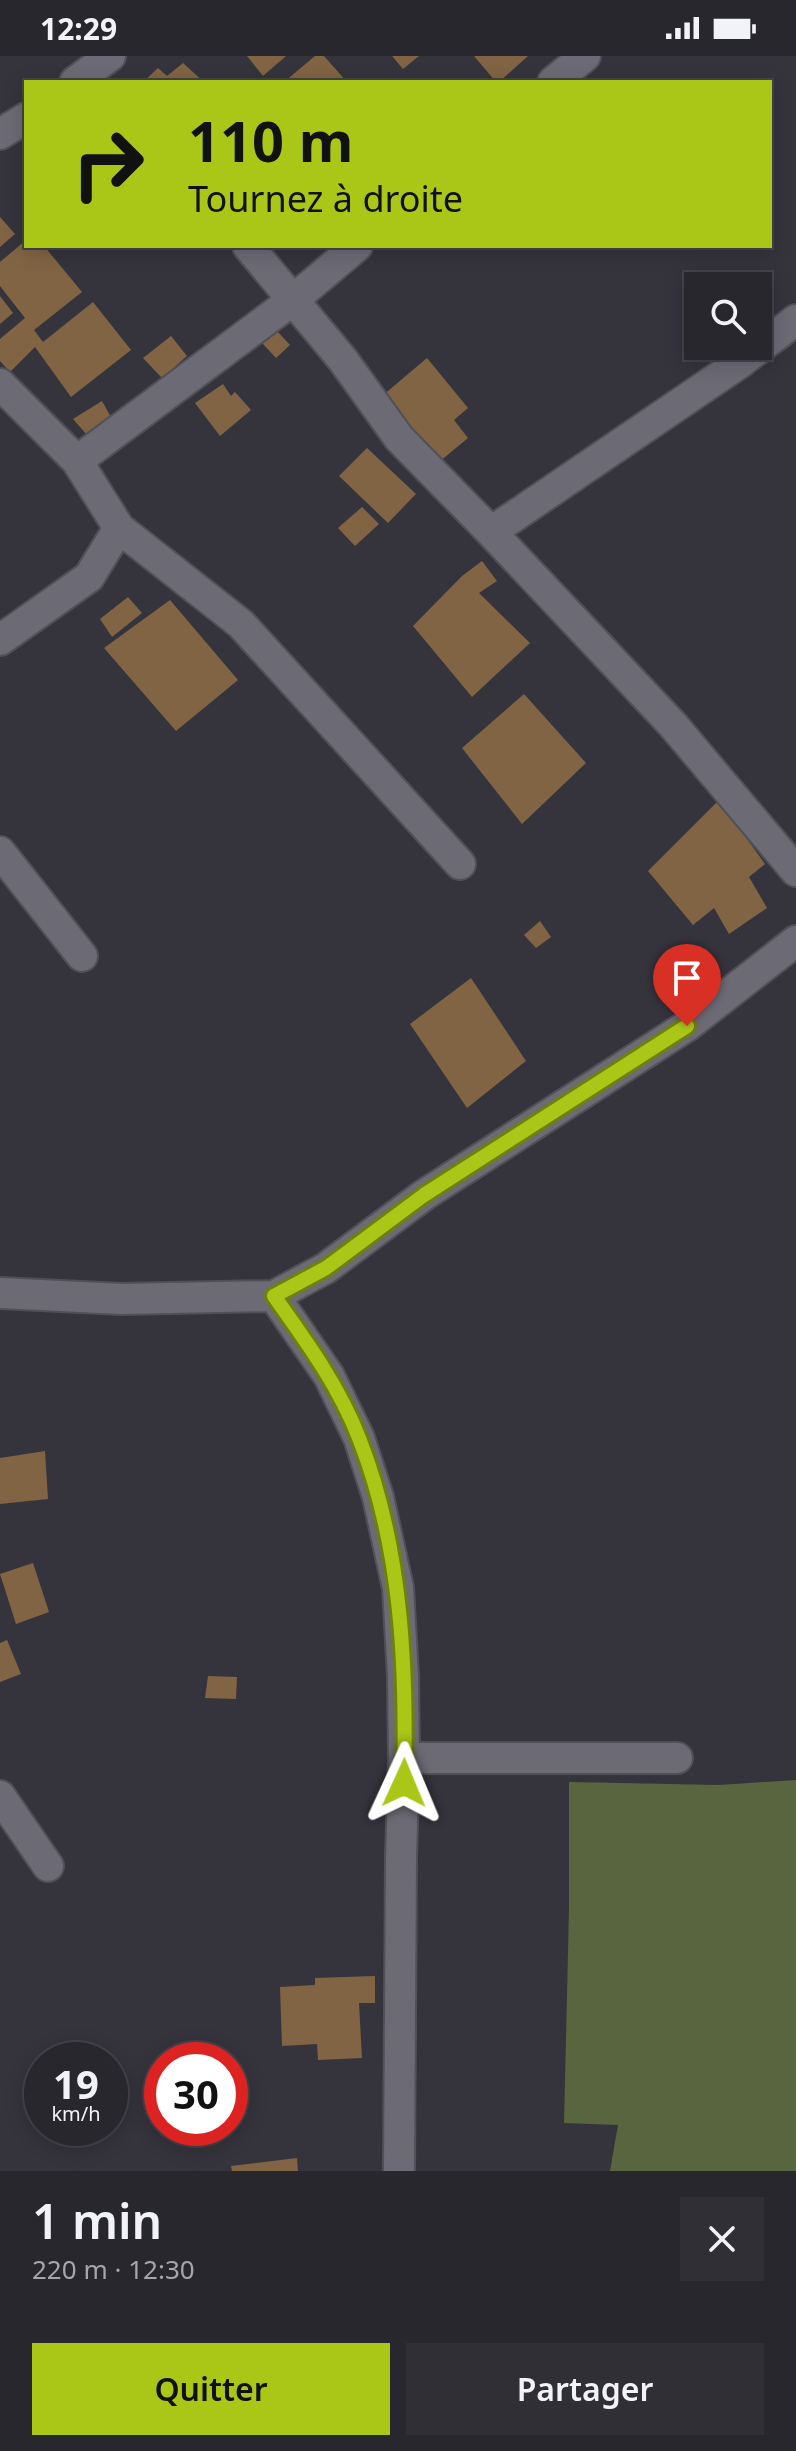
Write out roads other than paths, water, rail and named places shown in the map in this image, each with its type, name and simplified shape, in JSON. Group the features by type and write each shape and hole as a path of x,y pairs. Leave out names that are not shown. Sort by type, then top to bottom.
{"street":[{"path":"79,80 110,56"},
{"path":"555,80 585,56"},
{"path":"0,134 24,119"},
{"path":"250,248 343,360 399,438 673,725 796,871"},
{"path":"77,461 293,300 355,248"},
{"path":"491,532 741,362 796,320"},
{"path":"0,384 77,461 119,528 241,624 460,864"},
{"path":"0,640 89,577 119,528"},
{"path":"0,852 82,956"},
{"path":"0,1293 121,1299 274,1296 326,1268 424,1195 687,1026 796,941"},
{"path":"274,1296 329,1376 359,1438 378,1497 398,1588 404,1758 399,2171"},
{"path":"404,1758 677,1758"},
{"path":"0,1796 48,1866"}]}
